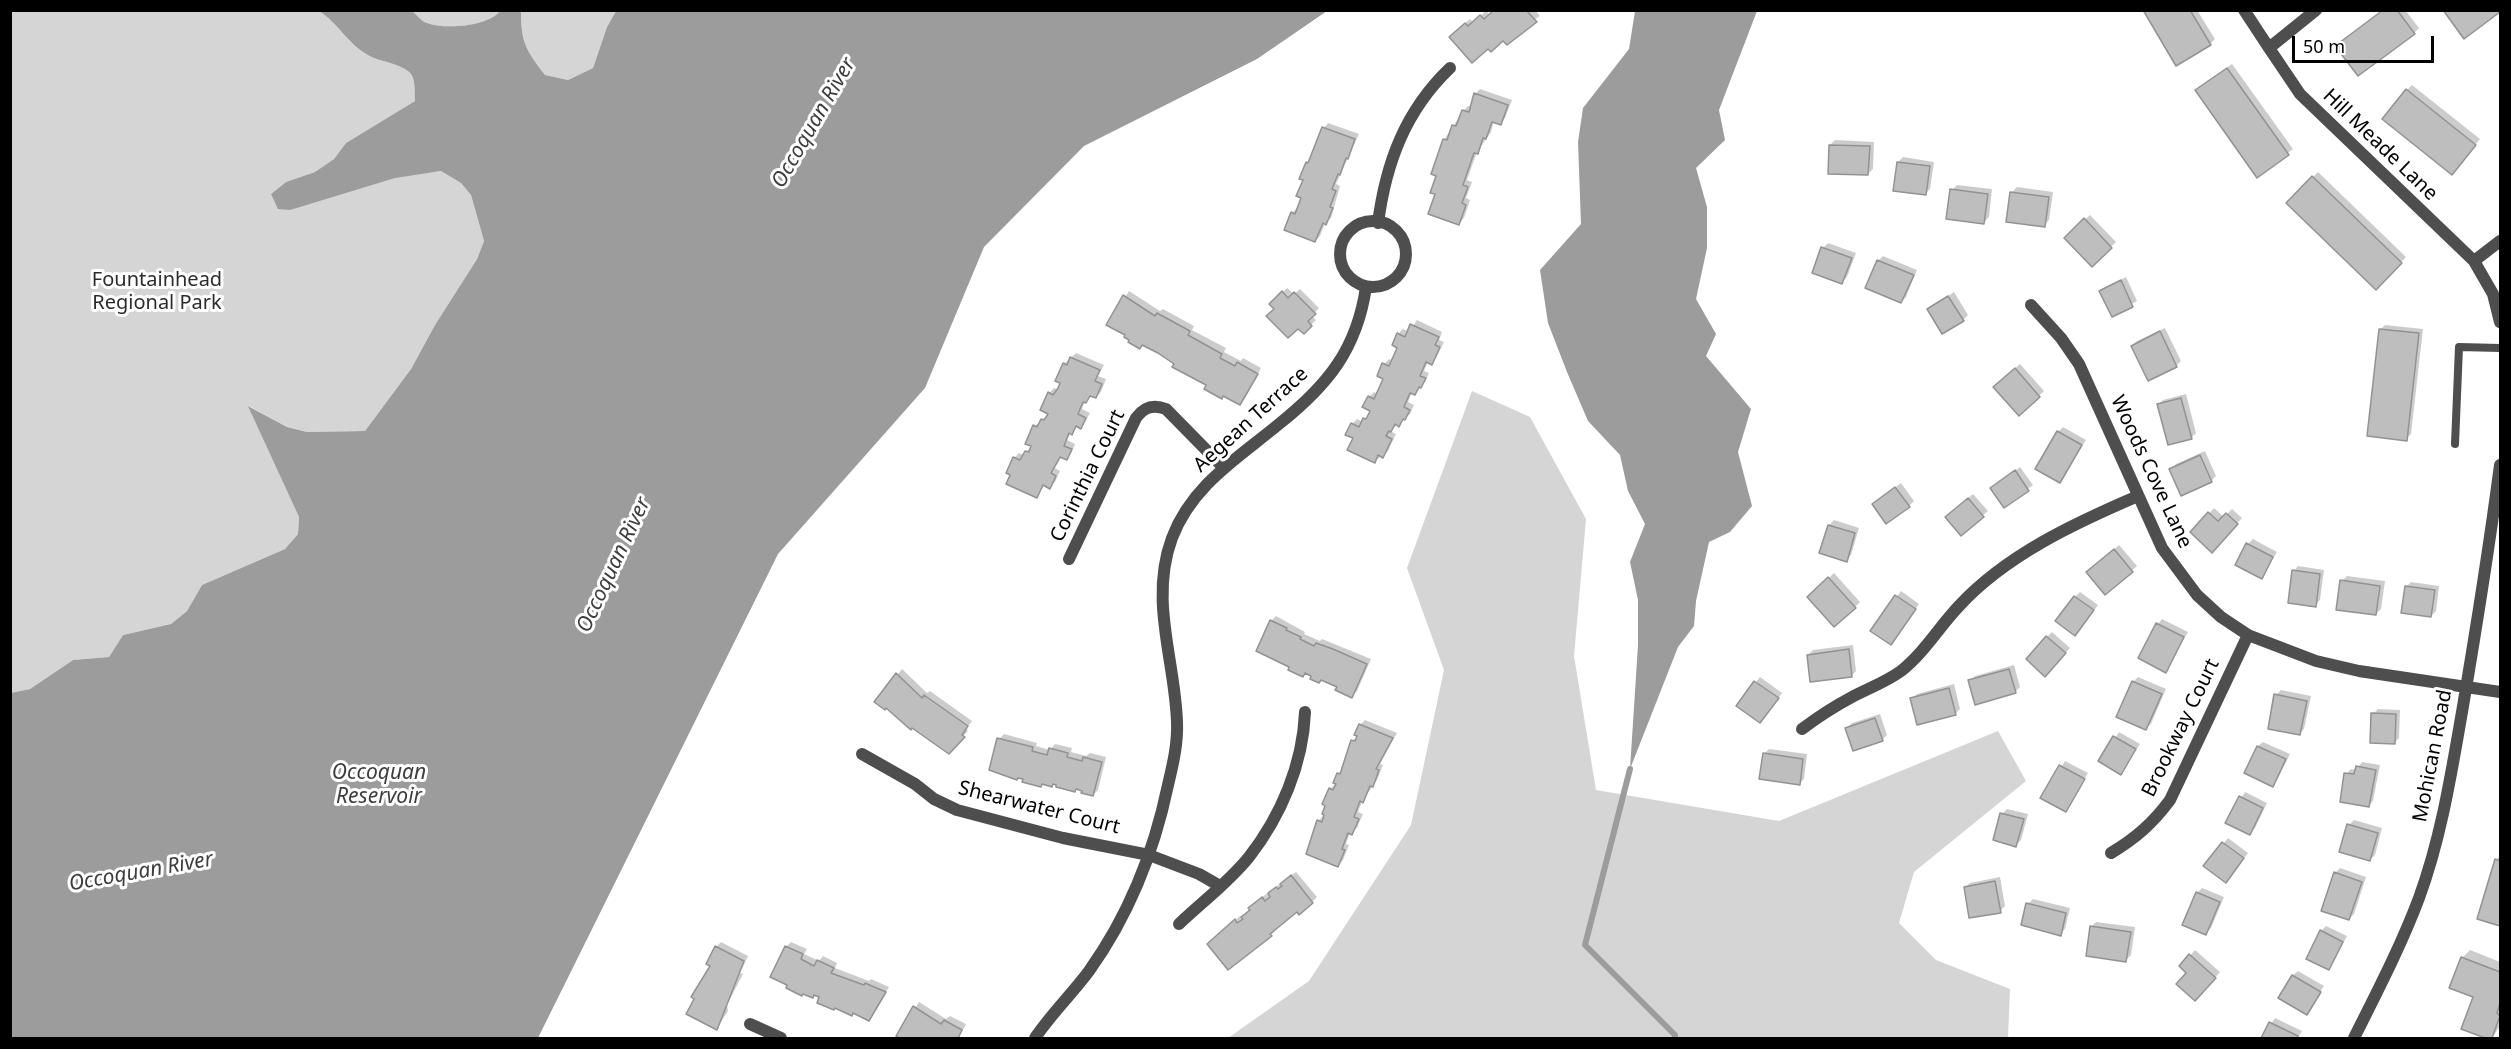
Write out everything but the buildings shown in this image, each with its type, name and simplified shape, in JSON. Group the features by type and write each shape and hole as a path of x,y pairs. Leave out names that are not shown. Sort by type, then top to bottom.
{"street":[{"name":"Hill Meade Lane","path":"2244,10 2300,94 2474,261"},
{"path":"2269,48 2316,10"},
{"path":"1378,223 1382,190 1403,130 1420,102 1450,68"},
{"path":"1378,223 1390,227 1398,234 1404,244 1406,255 1399,274 1387,283 1366,287 1355,283 1346,275 1341,264 1340,252 1343,240 1349,232 1359,225 1378,223"},
{"path":"2500,241 2474,261 2493,294 2500,322"},
{"name":"Aegean Terrace","path":"1035,1038 1088,973 1112,937 1132,899 1149,855 1165,801 1174,758 1177,725 1175,691 1165,641 1161,604 1163,579 1172,537 1188,509 1223,467 1303,404 1334,371 1357,331 1366,287"},
{"name":"Woods Cove Lane","path":"2031,305 2061,338 2079,364 2162,548 2176,570 2197,595 2221,617 2248,634 2316,661 2359,671 2500,692"},
{"name":"Corinthia Court","path":"1069,559 1136,418 1147,408 1157,406 1166,409 1223,467"},
{"name":"Mohican Road","path":"2354,1038 2404,936 2435,848 2447,798 2484,585 2500,465"},
{"path":"1802,729 1824,713 1900,671 1920,653 1958,606 1993,575 2047,540 2091,516 2138,496"},
{"name":"Brookway Court","path":"2111,854 2137,838 2170,800 2248,634"},
{"path":"1179,924 1248,858 1260,842 1284,799 1300,756 1305,712"},
{"name":"Shearwater Court","path":"862,753 915,784 934,799 957,810 1063,838 1149,855 1199,874 1220,886"},
{"path":"750,1024 781,1038"}],"lane":[{"path":"2455,444 2459,347 2500,348"}],"green space":[{"name":"Fountainhead Regional Park","path":"10,11 319,11 361,50 407,70 414,80 415,101 346,143 334,159 315,172 286,182 271,194 441,171 461,183 471,195 484,241 477,259 435,325 411,369 365,431 307,432 287,427 249,406 299,517 298,534 285,549 202,585 187,611 171,624 123,635 109,657 73,660 30,689 11,693"},
{"path":"412,11 500,11 477,23 444,26 427,23"},
{"path":"521,11 616,11 607,27 593,68 568,80 545,75 533,59 522,31"},
{"path":"1472,391 1530,417 1586,519 1574,656 1596,790 1779,821 1998,731 2026,781 1914,872 1899,923 1936,960 2010,989 2008,1038 1228,1038 1309,981 1411,825 1444,670 1407,568"}],"water":[{"name":"Occoquan Reservoir","path":"319,11 412,11 427,23 455,26 486,20 500,11 521,11 524,39 533,59 545,75 568,80 593,68 607,27 616,11 1327,11 1257,59 1084,146 984,247 925,388 778,554 538,1038 11,1038 11,693 30,689 73,660 109,657 123,635 171,624 187,611 202,585 285,549 298,534 299,517 248,406 287,427 307,432 365,431 411,369 435,325 477,259 484,241 471,195 461,183 441,171 395,178 290,210 278,209 271,194 286,182 315,172 334,159 346,143 415,101 413,77 407,70 361,50"},
{"path":"1635,11 1757,11 1719,110 1725,140 1696,168 1707,207 1707,248 1696,299 1716,334 1706,356 1751,409 1738,452 1752,506 1730,532 1709,542 1696,601 1694,626 1678,647 1630,769 1638,645 1638,600 1630,562 1645,524 1628,491 1620,455 1588,421 1567,372 1548,323 1540,270 1581,224 1578,142 1583,108 1629,49"}],"waterway":[{"path":"1630,769 1585,945 1675,1035 1675,1038"}],"water label":[{"name":"Occoquan River","path":"814,123"},
{"name":"Occoquan River","path":"614,565"},
{"name":"Occoquan River","path":"141,872"}]}
